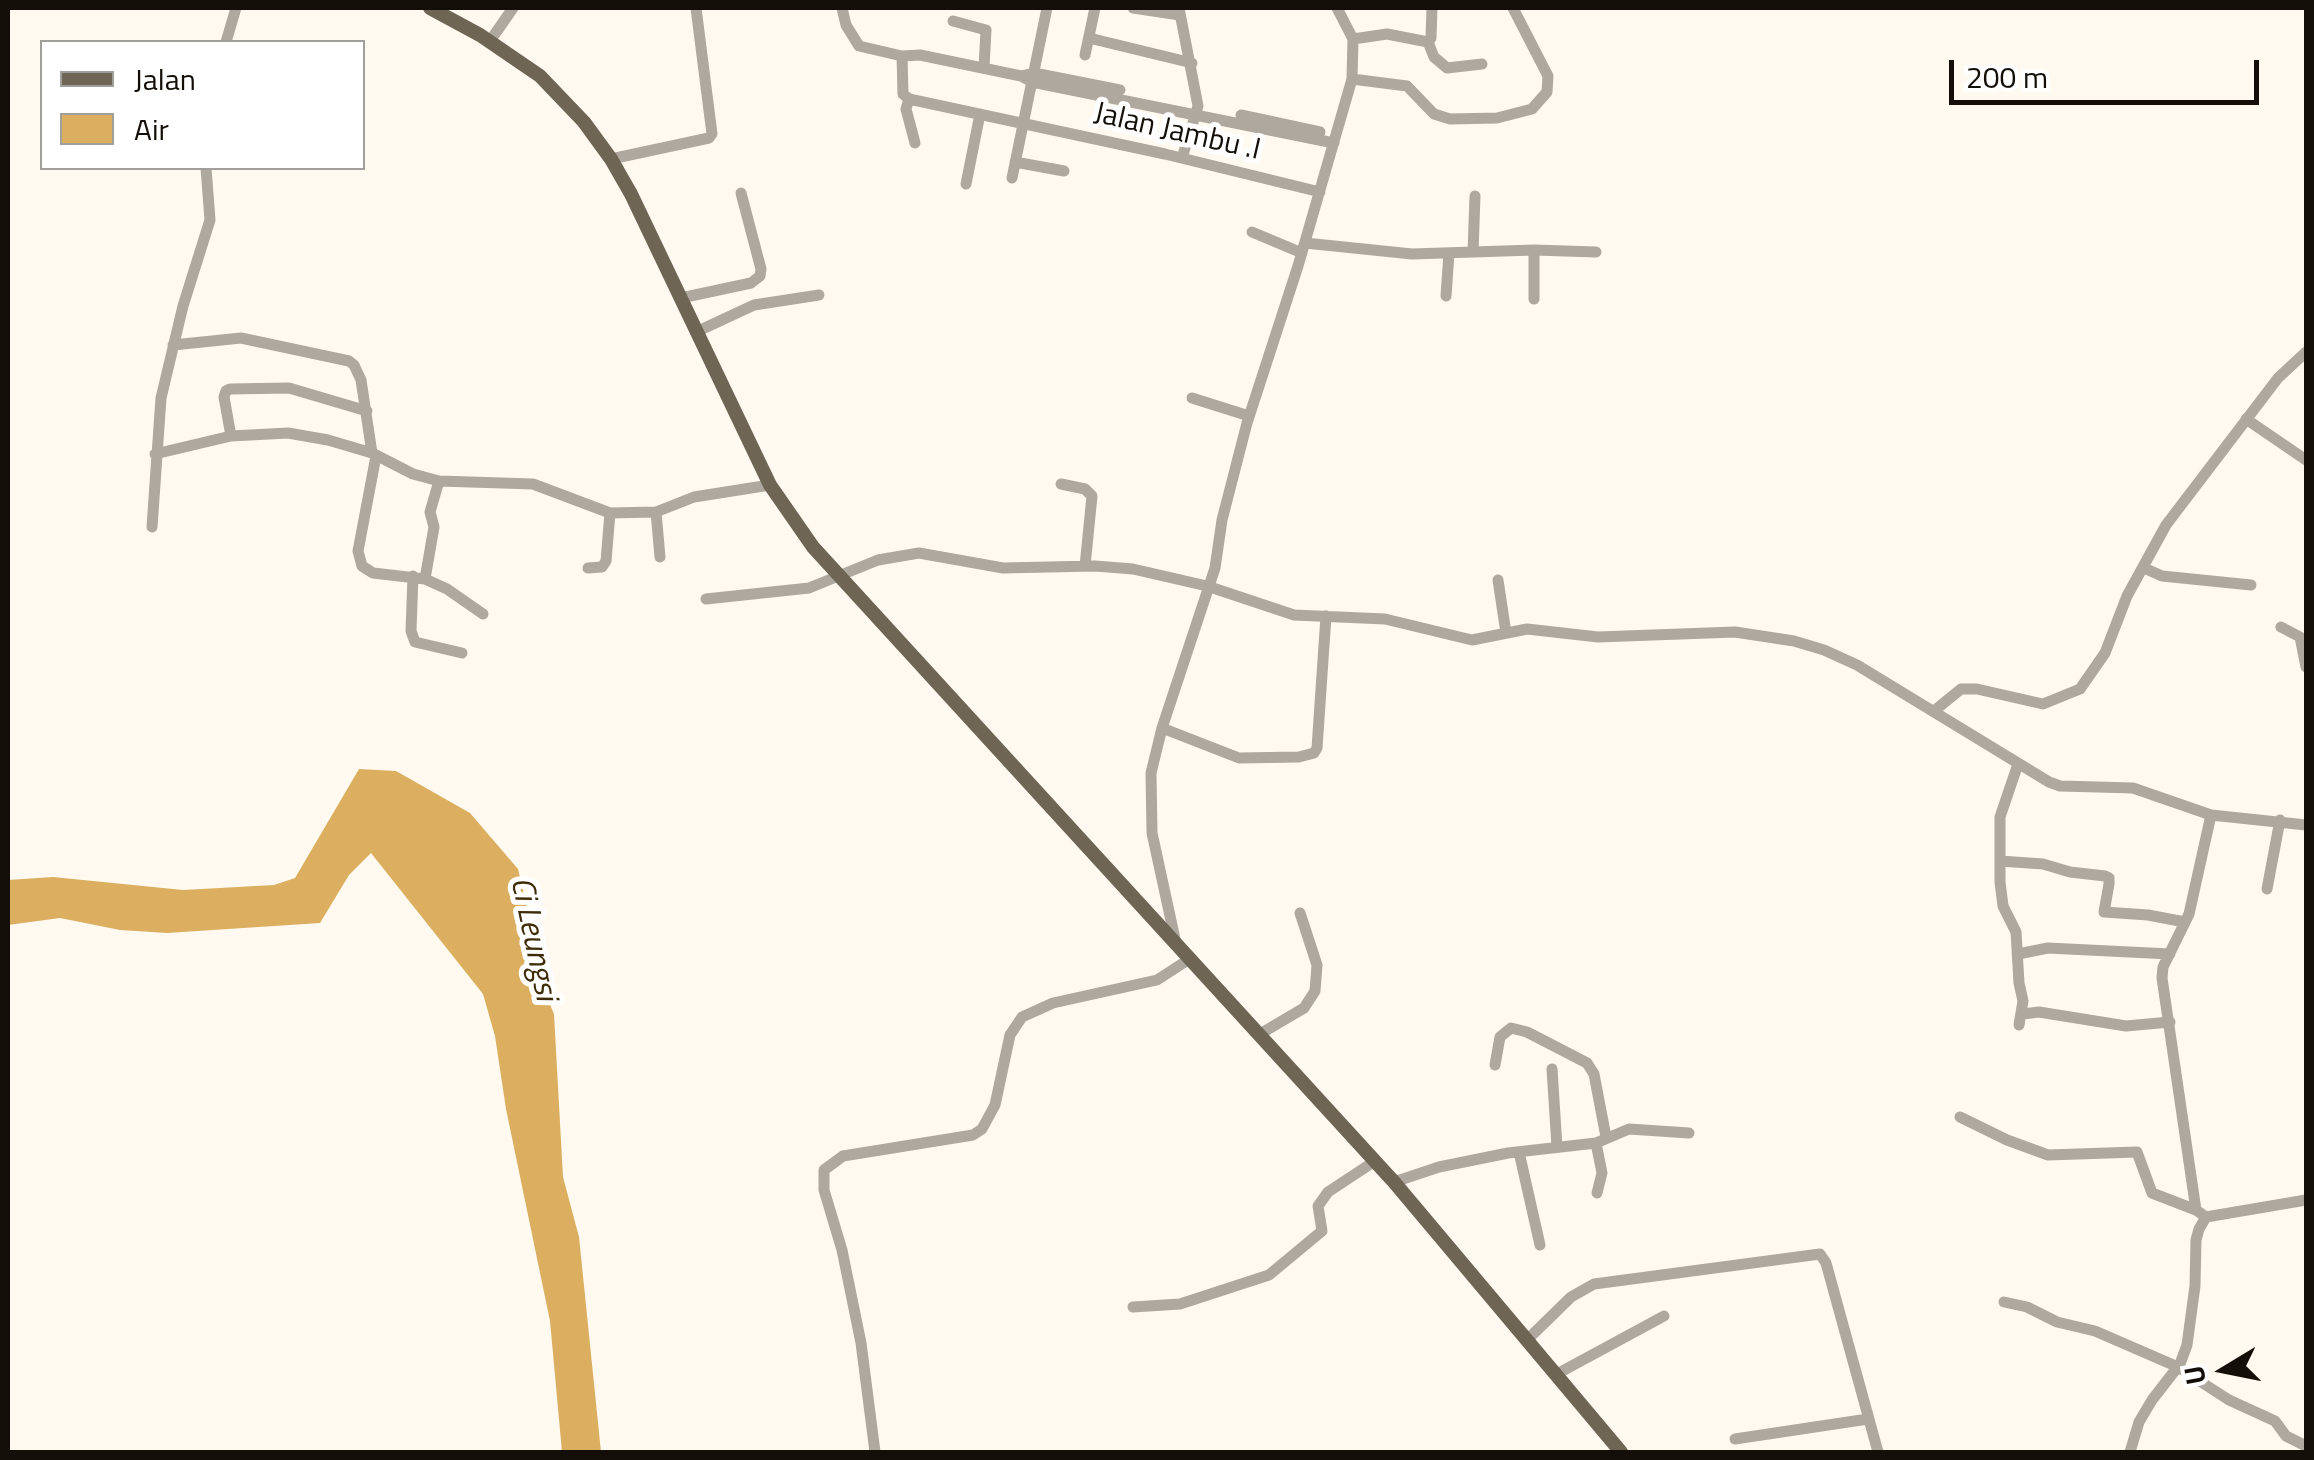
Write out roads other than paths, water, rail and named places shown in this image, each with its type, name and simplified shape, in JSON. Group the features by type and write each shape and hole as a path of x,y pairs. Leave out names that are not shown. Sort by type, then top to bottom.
{"main road":[{"path":"430,8 490,41 540,76 584,122 611,159 770,485 813,547 1394,1182 1621,1452"}],"street":[{"path":"227,40 236,8"},
{"path":"490,41 513,8"},
{"path":"611,159 709,138 712,134 696,8"},
{"path":"842,8 846,25 859,46 1198,109 1335,139"},
{"path":"1012,178 1029,77 1047,8"},
{"path":"1085,55 1096,8"},
{"path":"1133,8 1179,11 1192,62 1198,109 1182,158"},
{"path":"1175,939 1152,833 1151,773 1215,568 1222,520 1250,416 1352,80 1353,38 1338,8"},
{"path":"1428,42 1432,8"},
{"path":"1352,80 1408,86 1434,114 1450,119 1498,118 1532,109 1547,92 1548,76 1513,8"},
{"path":"953,21 986,30 984,68"},
{"path":"1353,38 1387,34 1428,42"},
{"path":"1089,38 1192,62"},
{"path":"1428,42 1434,57 1446,68 1482,64"},
{"path":"902,56 903,94 909,99 906,109 915,142"},
{"name":"Jalan Jambu .I","path":"909,99 1320,192"},
{"path":"966,184 980,114"},
{"path":"1015,162 1064,171"},
{"path":"152,527 161,398 183,306 209,229 206,170"},
{"path":"680,298 751,283 760,276 742,193"},
{"path":"1473,252 1475,196"},
{"path":"1252,232 1304,248 1412,254 1596,252"},
{"path":"1534,250 1534,298"},
{"path":"1446,296 1449,253"},
{"path":"696,332 754,305 820,295"},
{"path":"173,345 241,338 354,365 361,380 374,454 358,560 373,573 419,578 447,589 482,614"},
{"path":"1934,711 1961,689 2043,704 2080,688 2104,653 2127,596 2166,524 2246,420 2304,356"},
{"path":"230,436 224,397 230,389 289,388 367,411"},
{"path":"1192,398 1250,416"},
{"path":"2246,420 2306,460"},
{"path":"155,454 230,436 288,433 374,454 413,474 439,481 533,484 610,513 656,512 694,497 770,485"},
{"path":"439,481 430,512 434,527 419,578 411,631 415,642 462,654"},
{"path":"1061,484 1085,489 1092,496 1085,566"},
{"path":"656,512 660,557"},
{"path":"588,568 602,567 606,562 610,513"},
{"path":"706,598 798,590 878,560 911,553 945,555 975,565 1002,568 1134,569 1207,586 1294,615 1384,619 1472,640 1535,629 1622,638 1735,632 1824,650 2060,786 2133,788 2211,815 2306,825"},
{"path":"2144,568 2162,576 2251,585"},
{"path":"1498,580 1506,633"},
{"path":"1162,728 1238,758 1299,757 1314,753 1326,616"},
{"path":"2280,627 2300,637 2306,667"},
{"path":"2018,764 2002,804 2000,862 2002,900 2016,932 2021,1019 2040,1012 2126,1026 2170,1022"},
{"path":"2130,1452 2152,1400 2178,1367 2192,1323 2201,1214 2172,1066 2162,978 2185,922 2211,815"},
{"path":"2267,889 2280,820"},
{"path":"2000,862 2048,865 2105,876 2109,884 2104,912 2185,922"},
{"path":"1260,1034 1304,1008 1316,992 1317,965 1300,913"},
{"path":"2018,954 2048,948 2170,954"},
{"path":"874,1452 861,1343 842,1250 824,1190 824,1170 843,1156 973,1135 982,1129 995,1105 1010,1036 1022,1017 1053,1004 1145,985 1191,958"},
{"path":"1495,1066 1500,1038 1515,1028 1586,1063 1594,1074 1601,1140 1602,1173 1597,1193"},
{"path":"1552,1069 1558,1148"},
{"path":"1960,1117 2048,1155 2137,1152 2152,1192 2201,1214 2306,1200"},
{"path":"1394,1182 1439,1166 1601,1140 1629,1129 1689,1133"},
{"path":"1518,1152 1540,1244"},
{"path":"1133,1307 1180,1304 1269,1274 1322,1231 1323,1218 1318,1206 1328,1192 1375,1161"},
{"path":"1527,1340 1571,1297 1594,1284 1820,1254 1826,1263 1878,1452"},
{"path":"2004,1302 2095,1331 2178,1367 2229,1400 2271,1419 2286,1436 2306,1446"},
{"path":"1555,1375 1664,1316"},
{"path":"1736,1440 1868,1418"}],"water":[{"path":"359,769 396,771 470,813 518,869 529,916 532,962 554,1014 563,1177 579,1237 601,1452 562,1452 550,1321 506,1109 495,1036 483,994 371,853 349,875 320,923 167,933 120,930 60,918 8,925 8,880 53,877 183,890 274,885 295,878"}],"water label":[{"name":"Ci Leungsi","path":"532,939"}]}
